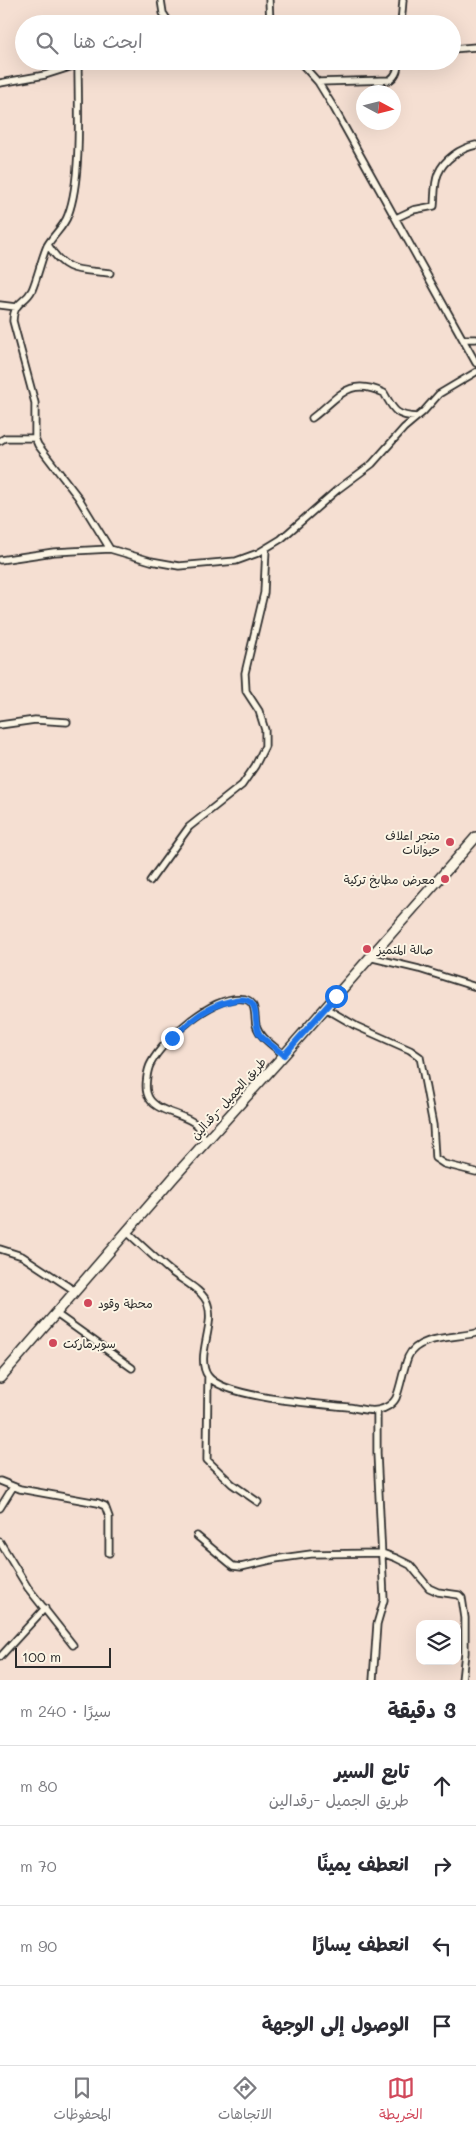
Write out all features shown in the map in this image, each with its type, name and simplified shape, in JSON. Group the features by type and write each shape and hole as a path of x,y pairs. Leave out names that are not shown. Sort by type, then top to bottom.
{"main road":[{"name":"طريق الجميل -رقدالين","path":"0,1378 205,1142 476,837"}],"street":[{"path":"161,0 164,15"},
{"path":"269,0 270,15"},
{"path":"402,15 403,0"},
{"path":"461,48 476,47"},
{"path":"0,83 62,70"},
{"path":"78,70 75,182 69,214 48,245 32,290 16,307 13,321 35,402 35,438 38,445 78,497 110,549"},
{"path":"308,70 318,82 476,363"},
{"path":"318,82 390,80 398,70"},
{"path":"396,218 413,210 434,206 438,174 453,155 476,145"},
{"path":"48,245 55,257 67,267 110,273"},
{"path":"0,305 16,307"},
{"path":"463,339 476,339"},
{"path":"0,560 54,552 110,549 151,561 179,566 236,561 281,539 336,490 372,464 404,428 439,394 476,372"},
{"path":"312,418 333,402 342,391 356,387 384,393 393,409 398,413 404,416 417,417"},
{"path":"0,440 5,438 35,438"},
{"path":"150,881 189,827 242,785 255,766 265,746 265,730 259,710 246,690 245,673 264,593 266,548"},
{"path":"0,724 35,720 67,722"},
{"path":"369,957 476,986"},
{"path":"205,1142 198,1126 188,1118 159,1108 150,1101 147,1092 149,1065 158,1051 198,1014 215,1004 245,999 251,1002 260,1034 284,1055"},
{"path":"325,1008 356,1026 410,1050 420,1057 433,1125 435,1158 444,1164 476,1172"},
{"path":"127,1232 171,1271 204,1296 208,1304 210,1314 204,1352 204,1366 208,1376 207,1460 232,1484 258,1502"},
{"path":"0,1249 22,1256 75,1292"},
{"path":"55,1314 132,1368"},
{"path":"208,1376 229,1388 280,1400 377,1411 394,1402 411,1351 434,1339 476,1333"},
{"path":"373,1680 377,1624 384,1600 377,1411"},
{"path":"0,1481 13,1487 98,1503 105,1506 108,1517 109,1553"},
{"path":"0,1508 13,1487"},
{"path":"197,1536 233,1566 241,1567 275,1559 312,1554 382,1553 410,1565 429,1588 438,1592 458,1595 462,1598 465,1618 465,1653 462,1680"},
{"path":"0,1542 22,1580 73,1645"},
{"path":"0,1657 45,1608"}],"place":[{"name":"متجر اعلاف حيوانات","path":"450,842"},
{"name":"معرض مطابخ تركية","path":"445,879"},
{"name":"صالة المتميز","path":"367,949"},
{"name":"محطة وقود","path":"88,1303"},
{"name":"سوبرماركت","path":"53,1343"}],"route":[{"path":"172,1038 198,1014 215,1004 245,999 251,1002 254,1009 256,1025 260,1034 284,1055 336,996"}]}
